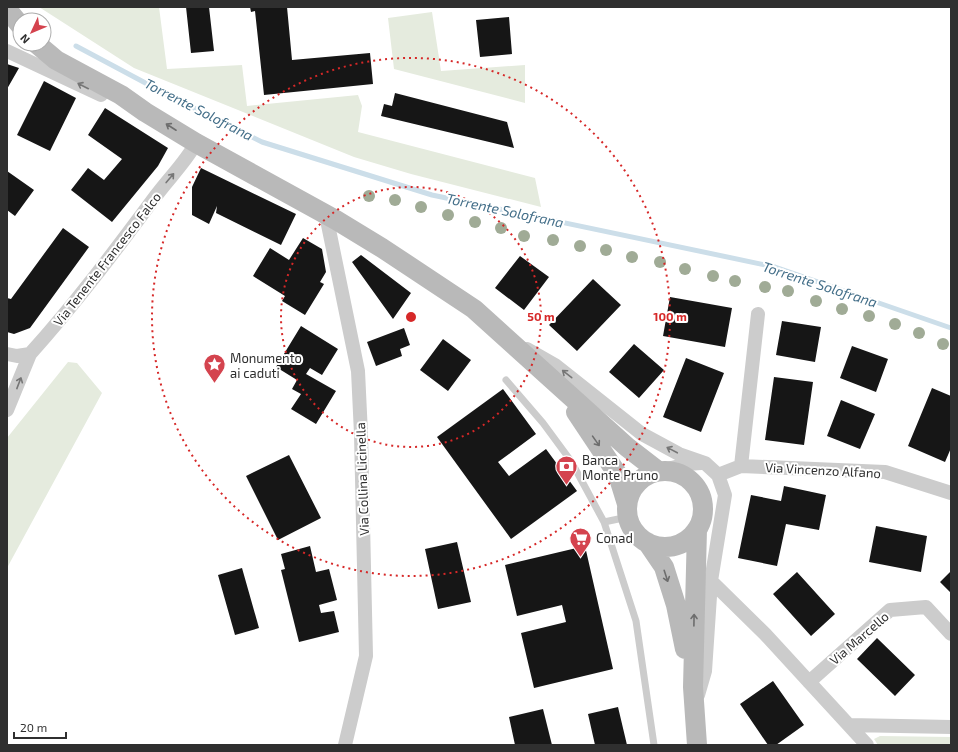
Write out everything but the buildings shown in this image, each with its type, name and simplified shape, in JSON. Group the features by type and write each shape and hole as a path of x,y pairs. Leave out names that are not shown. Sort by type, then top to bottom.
{"main road":[{"path":"46,52 56,60 122,95 144,112 196,144 326,214 382,248 474,309 627,447 661,471"},
{"path":"558,386 618,475 627,510 636,534 647,542 658,546 675,545 684,541 697,529"},
{"path":"627,510 630,492 638,481 648,474 661,471 682,474 688,478 698,490 703,510 697,529 693,686 697,745"},
{"path":"647,542 664,567 674,597 693,686"}],"street":[{"path":"7,50 113,101 144,112"},
{"name":"Via Tenente Francesco Falco","path":"30,354 59,323 113,254 156,195 190,154 196,144"},
{"name":"Via Collina Licinella","path":"326,214 358,371 361,434 366,656 345,745"},
{"path":"740,466 758,314"},
{"path":"512,343 530,350 555,365 642,434 679,454 705,463 718,476 724,495 711,581 705,671 695,708"},
{"path":"7,354 17,356 30,354"},
{"path":"7,410 30,354"},
{"path":"661,471 687,464 705,463"},
{"name":"Via Vincenzo Alfano","path":"718,476 740,466 885,472 951,493"},
{"path":"697,529 719,533"},
{"path":"711,581 765,634 867,745"},
{"name":"Via Marcello","path":"809,682 890,610 926,607 951,634"},
{"path":"849,724 951,727"}],"lane":[{"path":"506,380 543,423 570,461 604,522 636,621 654,745"},
{"path":"604,522 627,510"}],"shaded area":[{"path":"39,7 159,7 167,69 242,65 247,106 358,95 362,106 358,132 535,178 541,207 411,174 354,157 134,68 52,15 52,12 47,12"},
{"path":"432,12 441,71 525,65 525,103 394,69 388,18"},
{"path":"68,362 77,363 102,393 7,568 7,438"},
{"path":"880,736 951,737 951,745 878,745 874,739"}],"waterway":[{"name":"Torrente Solofrana","path":"76,46 168,95 262,142 432,195 775,267 951,328"}],"place":[{"name":"Monumento ai caduti","path":"215,384"},
{"name":"Banca Monte Pruno","path":"567,486"},
{"name":"Conad","path":"581,558"}]}
